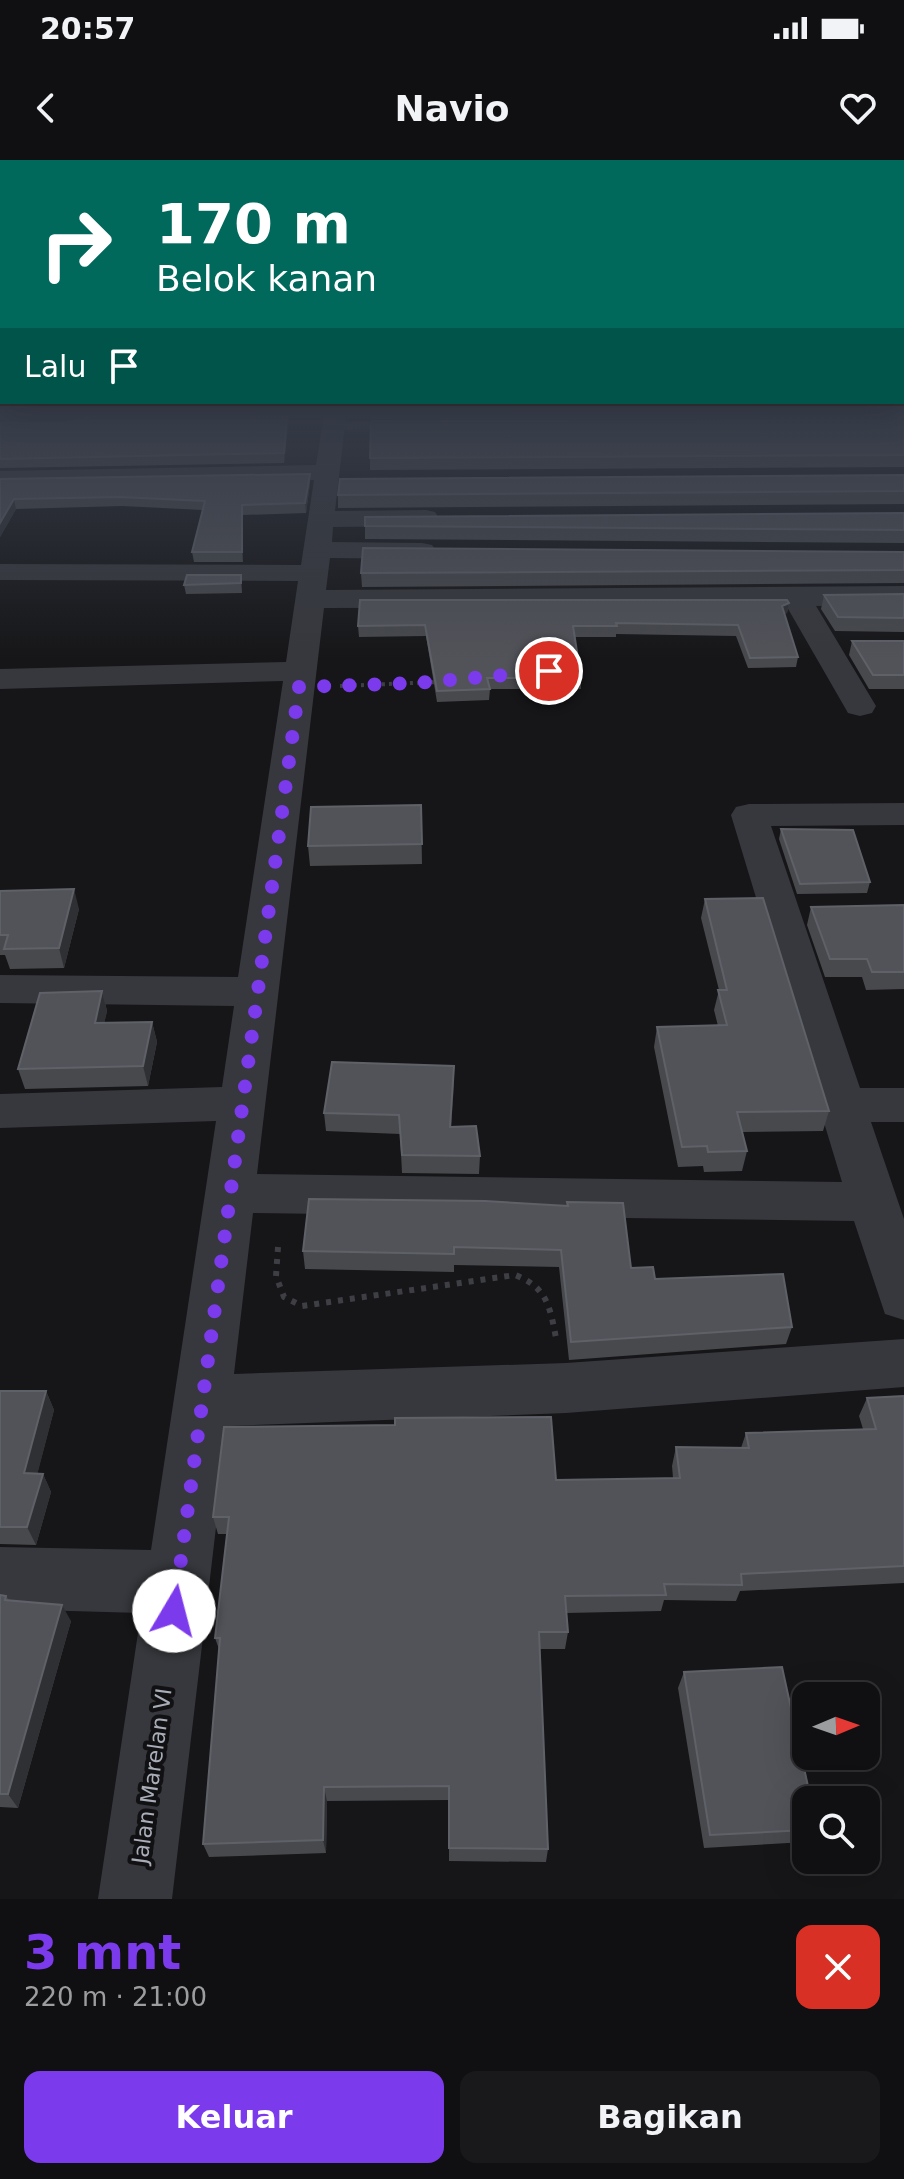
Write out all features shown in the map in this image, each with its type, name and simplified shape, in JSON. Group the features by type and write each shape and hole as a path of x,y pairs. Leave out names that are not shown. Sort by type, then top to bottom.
{"street":[{"path":"132,497 797,598 904,595"},
{"name":"Jalan Marelan VI","path":"135,1899 205,1401 257,992 327,497"},
{"path":"0,572 325,525 447,518"},
{"path":"325,525 444,551"},
{"path":"797,598 837,643 860,706"},
{"path":"0,679 300,679"},
{"path":"904,814 749,815 794,910 841,1105 904,1298"},
{"path":"0,989 257,992"},
{"path":"0,1111 242,1103"},
{"path":"841,1105 904,1105"},
{"path":"231,1193 872,1202"},
{"path":"205,1401 566,1388 904,1363"},
{"path":"0,1578 178,1582"}],"path":[{"path":"529,675 535,698"},
{"path":"300,679 449,681"},
{"path":"281,1194 276,1276 284,1297 302,1306 515,1275 535,1280 547,1297 566,1388"}],"building":[{"path":"0,497 112,497 14,499 0,523"},
{"path":"123,497 306,497 305,503 242,505 242,552 192,552 205,501"},
{"path":"904,513 904,530 365,526 365,517"},
{"path":"363,548 904,552 904,570 361,573"},
{"path":"187,575 241,575 241,583 184,585"},
{"path":"904,594 904,618 838,617 824,595"},
{"path":"360,600 787,600 789,603 782,606 798,657 750,658 738,625 616,623 617,626 573,626 581,678 487,678 490,689 437,691 425,625 358,626"},
{"path":"852,641 904,641 904,675 873,675"},
{"path":"421,805 422,844 308,846 311,807"},
{"path":"781,829 853,830 870,882 800,884"},
{"path":"74,889 59,948 4,949 8,935 0,935 0,891"},
{"path":"763,898 829,1111 737,1112 747,1151 708,1152 707,1146 682,1147 657,1027 727,1025 718,990 727,990 705,899"},
{"path":"904,905 904,972 872,972 867,959 830,959 811,907"},
{"path":"102,991 95,1023 152,1022 143,1066 18,1069 40,993"},
{"path":"332,1062 454,1066 450,1127 476,1126 480,1156 402,1155 399,1115 324,1113"},
{"path":"309,1199 485,1201 568,1206 567,1202 623,1203 631,1268 653,1267 655,1279 783,1274 792,1327 571,1342 561,1250 454,1247 454,1254 303,1251"},
{"path":"0,1391 46,1391 24,1473 43,1474 27,1527 0,1527"},
{"path":"904,1396 904,1566 741,1574 742,1585 664,1584 666,1595 565,1596 568,1632 539,1632 548,1849 449,1848 449,1786 324,1787 323,1840 203,1844 220,1638 215,1638 229,1517 213,1517 224,1427 395,1425 395,1418 551,1417 556,1480 680,1478 676,1447 749,1448 746,1433 876,1429 867,1398"},
{"path":"0,1595 6,1596 5,1600 62,1605 8,1794 0,1794"},
{"path":"782,1667 792,1713 792,1770 804,1770 808,1786 792,1786 792,1831 710,1835 684,1672"}],"route":[{"path":"174,1611 205,1401 299,687 417,683 549,671"}]}
